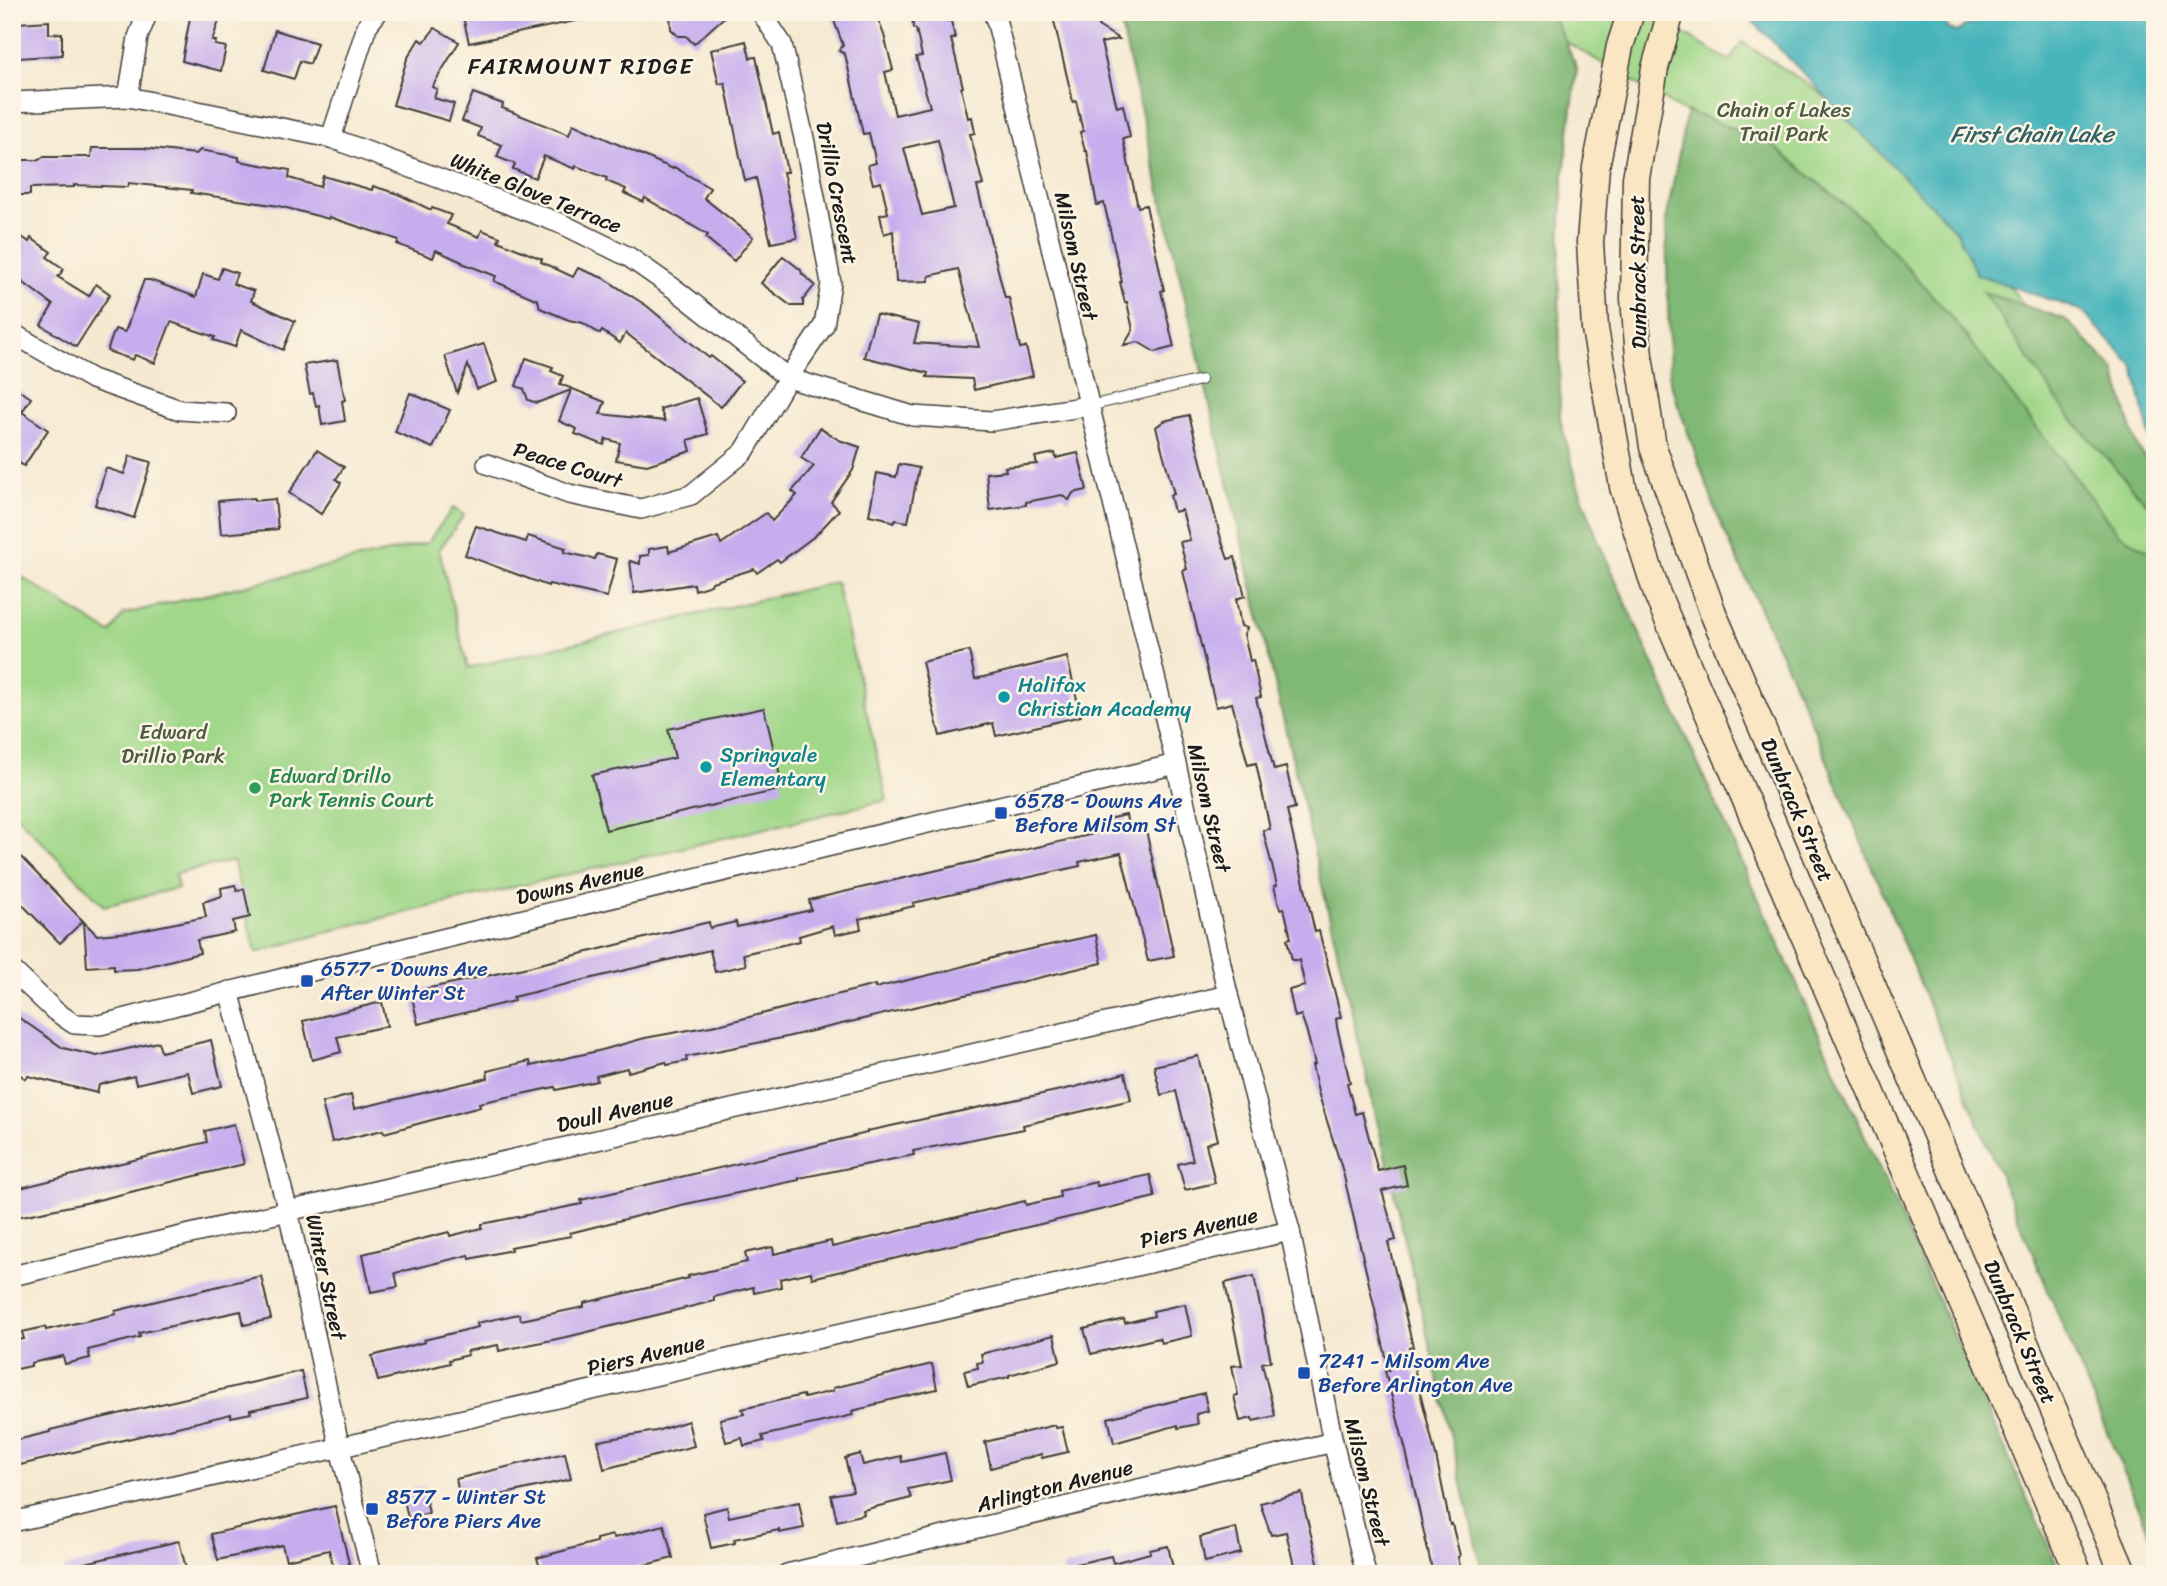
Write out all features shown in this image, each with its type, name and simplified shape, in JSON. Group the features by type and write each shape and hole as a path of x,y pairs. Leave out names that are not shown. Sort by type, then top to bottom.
{"main road":[{"name":"Dunbrack Street","path":"1631,12 1620,46 1596,167 1590,242 1595,329 1623,486 1657,594 2079,1574"},
{"name":"Dunbrack Street","path":"1671,12 1655,68 1636,178 1634,299 1639,356 1653,447 1719,626 2124,1574"}],"street":[{"path":"128,97 138,37 148,12"},
{"path":"331,138 367,26 378,12"},
{"name":"Drillio Crescent","path":"761,12 782,44 804,138 831,284 824,325 788,378"},
{"name":"Milsom Street","path":"993,12 1176,764 1228,995 1290,1231 1333,1442 1366,1574"},
{"name":"White Glove Terrace","path":"12,102 128,97 331,138 562,224 629,257 676,290 788,378 913,416 992,421 1088,407"},
{"path":"12,332 92,379 180,410 226,414"},
{"name":"Peace Court","path":"487,464 569,494 641,509 654,506 691,495 744,452 788,378"},
{"name":"Downs Avenue","path":"12,970 55,1011 74,1024 100,1025 517,920 1176,764"},
{"name":"Winter Street","path":"229,992 288,1211 340,1448 372,1574"},
{"name":"Doull Avenue","path":"12,1276 1228,995"},
{"name":"Piers Avenue","path":"12,1522 1290,1231"},
{"name":"Arlington Avenue","path":"787,1574 1333,1442"}],"lane":[{"path":"1088,407 1201,380"}],"green space":[{"path":"1118,12 1551,12 1577,68 1563,181 1559,267 1560,420 1578,485 1599,543 2061,1574 1483,1574"},
{"name":"Chain of Lakes Trail Park","path":"1516,12 1646,12 1730,61 1742,42 1809,85 1859,123 1996,268 2105,413 2155,474 2155,594 1728,138"},
{"path":"1687,111 1768,142 1865,221 1948,313 2118,533 2155,555 2155,1547 1799,693 1720,522 1670,382 1666,220"},
{"path":"1983,292 2065,319 2114,369 2136,444 2155,473 2155,513 2064,410"},
{"name":"Edward Drillio Park","path":"453,508 464,515 439,550 468,668 836,582 887,800 344,927 256,953 233,861 175,874 178,888 104,906 12,811 12,571 110,633 124,614 427,543"}],"water":[{"name":"First Chain Lake","path":"1744,12 1942,12 1948,15 1947,28 1957,32 1966,25 1977,24 1983,15 1989,12 2155,12 2155,461 2134,367 2082,311 1976,274 1957,232"}],"building":[{"path":"191,12 222,12 212,41 216,41 215,45 226,47 221,71 182,61"},
{"path":"462,12 579,12 580,20 469,43"},
{"path":"670,12 730,12 694,44 686,36 678,36 671,29"},
{"path":"836,12 875,12 893,70 885,72 895,115 930,107 916,57 922,56 916,29 913,28 912,12 945,12 948,21 951,21 955,38 951,39 963,87 961,88 968,118 972,117 975,133 970,134 983,185 977,186 1005,298 1009,298 1020,348 1026,347 1033,376 974,390 972,379 927,377 928,373 864,357 876,314 919,324 914,343 979,347 958,269 929,276 929,281 896,282 893,231 884,234 880,215 888,213 881,182 873,184 868,165 876,163 869,133 863,134 845,54 839,51 843,45 833,18 838,16","holes":["938,140 954,208 922,215 904,148"]},
{"path":"1072,12 1105,12 1098,26 1119,39 1101,43 1117,107 1123,105 1130,137 1123,139 1138,207 1146,205 1174,347 1155,352 1138,342 1124,345 1133,330 1127,302 1125,303 1120,282 1104,203 1097,205 1087,151 1080,132 1083,131 1076,101 1073,102 1053,17"},
{"path":"49,21 49,34 62,33 62,55 19,58 18,23"},
{"path":"435,28 459,42 432,87 437,89 434,98 454,104 449,121 393,105 407,59 419,39 424,42"},
{"path":"275,30 317,43 310,64 300,61 294,79 264,70"},
{"path":"746,41 750,58 756,57 773,134 779,132 787,172 783,172 797,238 771,243 756,178 745,181 725,83 719,84 711,50"},
{"path":"473,93 503,104 502,108 569,135 573,124 673,169 674,167 710,188 704,198 753,237 734,261 706,238 708,235 645,198 643,202 624,193 626,189 606,181 607,178 544,156 535,178 513,169 515,164 497,157 502,145 478,136 481,128 462,121"},
{"path":"92,148 143,148 196,154 200,150 239,157 239,161 290,170 289,178 320,187 323,176 372,190 373,186 398,194 431,210 432,208 451,215 447,224 479,237 482,230 500,237 498,241 542,259 541,262 573,277 578,268 603,278 647,306 709,358 711,356 742,381 721,407 626,333 620,343 602,331 600,334 583,323 540,308 538,300 494,281 496,276 436,250 433,258 397,244 399,240 329,217 279,206 191,193 192,190 129,183 128,187 74,185 30,188 30,195 12,195 12,160 91,157"},
{"path":"12,230 29,242 31,238 51,252 47,257 64,269 58,277 89,296 96,284 110,294 76,347 41,325 53,305 12,274"},
{"path":"783,256 815,285 803,300 803,306 791,306 761,283"},
{"path":"222,268 237,273 233,284 254,291 251,301 295,321 283,350 241,330 235,347 171,322 155,363 135,355 133,360 107,351 115,329 125,332 144,280 196,297 203,274 218,279"},
{"path":"484,344 497,382 477,389 468,365 457,393 445,356"},
{"path":"526,358 553,367 551,371 563,376 560,384 605,402 600,414 665,421 660,409 697,398 708,434 688,440 691,451 647,465 616,460 620,443 606,439 604,445 575,434 577,429 559,421 571,390 537,403 528,400 524,389 516,386"},
{"path":"337,360 345,400 342,401 345,421 322,425 319,405 316,406 313,393 310,394 304,365"},
{"path":"12,386 31,398 22,412 48,430 24,466 12,458"},
{"path":"410,393 450,410 433,448 395,432"},
{"path":"1189,415 1221,539 1228,559 1235,557 1245,596 1236,599 1241,626 1247,628 1244,634 1261,697 1256,698 1274,770 1286,767 1295,808 1287,810 1315,932 1319,931 1341,1017 1336,1019 1337,1027 1355,1114 1362,1112 1378,1171 1403,1165 1407,1185 1382,1191 1396,1240 1388,1242 1413,1347 1409,1348 1450,1525 1452,1524 1460,1556 1462,1574 1433,1574 1385,1371 1389,1370 1343,1172 1318,1092 1312,1065 1315,1064 1306,1029 1301,1015 1295,1017 1289,990 1305,986 1299,960 1292,960 1287,939 1291,938 1284,908 1280,909 1274,886 1277,885 1263,830 1270,829 1256,763 1248,765 1232,703 1216,707 1183,571 1187,569 1180,542 1190,540 1182,510 1174,512 1170,495 1174,494 1156,427 1164,421"},
{"path":"820,428 839,440 860,447 853,470 831,502 839,510 816,535 780,562 777,559 757,573 754,569 695,590 694,584 634,593 630,561 640,564 640,556 649,555 649,549 668,546 669,552 718,537 721,544 766,513 772,521 797,495 792,491 814,466 801,458"},
{"path":"317,450 344,467 336,479 341,483 321,514 289,493"},
{"path":"1055,453 1056,458 1078,453 1087,490 1073,493 1069,500 1062,495 1026,502 1026,505 990,510 986,473 1006,471 1005,467 1037,464 1035,457"},
{"path":"130,456 151,462 134,518 95,505 106,468 124,474"},
{"path":"899,464 919,468 908,522 896,520 893,523 869,515 877,473 896,477"},
{"path":"254,498 254,501 275,499 278,529 221,534 218,501"},
{"path":"476,526 526,542 528,536 566,548 564,552 595,559 597,554 617,559 607,597 549,584 548,586 465,555"},
{"name":"Halifax Christian Academy","path":"969,651 975,679 1067,657 1081,716 996,736 993,723 940,736 922,662"},
{"name":"Springvale Elementary","path":"764,708 783,789 606,830 592,775 675,758 668,729"},
{"path":"1126,815 1128,826 1132,824 1133,829 1145,826 1174,956 1148,961 1121,853 1079,862 1080,866 913,903 914,906 859,919 861,929 835,935 833,926 799,936 800,941 743,954 746,965 715,972 710,950 513,997 514,1001 418,1024 411,992 528,967 709,922 710,928 736,922 737,927 811,910 809,900 1102,832 1102,820"},
{"path":"12,848 83,921 60,943 12,894"},
{"path":"235,885 237,891 244,889 250,917 233,921 235,932 197,940 200,953 137,969 114,970 114,965 87,967 84,922 97,935 131,932 206,917 203,902 222,896 221,888"},
{"path":"1096,935 1102,963 782,1038 686,1057 687,1061 667,1065 666,1062 628,1072 627,1068 596,1076 597,1081 479,1103 480,1107 384,1133 383,1130 332,1142 322,1103 351,1095 354,1109 488,1078 487,1071 530,1061 531,1066 645,1038 722,1024 875,985 875,988 1003,955"},
{"path":"382,1002 387,1026 337,1037 341,1052 312,1060 303,1021"},
{"path":"12,1013 63,1048 97,1056 158,1042 161,1052 211,1040 222,1086 193,1093 188,1072 136,1084 134,1076 99,1085 97,1093 28,1076 26,1079 12,1069"},
{"path":"1198,1056 1218,1140 1206,1144 1215,1183 1185,1190 1178,1164 1193,1160 1176,1091 1161,1095 1154,1066"},
{"path":"1125,1073 1131,1100 1023,1125 1024,1129 913,1151 914,1155 681,1205 570,1233 571,1236 510,1247 511,1250 470,1259 469,1255 395,1273 398,1287 371,1292 363,1254 449,1232 450,1236 482,1228 482,1224 582,1204 581,1200 810,1147 867,1131 1075,1087"},
{"path":"234,1124 244,1164 12,1218 12,1190 207,1142 205,1131"},
{"path":"1150,1175 1155,1197 812,1278 811,1272 780,1279 781,1287 754,1293 753,1287 714,1297 714,1301 571,1336 499,1351 498,1345 467,1351 468,1355 449,1360 450,1363 378,1381 372,1356 478,1327 477,1323 519,1314 521,1320 584,1307 584,1303 747,1262 745,1253 773,1247 774,1254 831,1241 832,1247 1025,1201 1026,1205 1060,1197 1059,1191 1096,1182 1097,1186"},
{"path":"261,1276 271,1319 244,1325 241,1311 139,1333 140,1337 88,1350 90,1358 65,1364 63,1356 12,1370 12,1341 24,1339 22,1332 45,1327 46,1330 116,1314 115,1311"},
{"path":"1254,1276 1271,1361 1262,1363 1275,1416 1240,1421 1234,1396 1238,1395 1232,1366 1242,1365 1225,1283"},
{"path":"1185,1304 1192,1336 1161,1343 1159,1338 1091,1354 1084,1329 1124,1319 1125,1323 1154,1316 1153,1311"},
{"path":"1054,1335 1060,1361 968,1386 964,1371 978,1368 977,1363 983,1362 981,1354"},
{"path":"932,1364 937,1389 877,1403 852,1411 853,1415 762,1436 764,1441 744,1446 742,1438 726,1442 720,1419 744,1414 742,1409 803,1395 804,1398 833,1391 833,1388"},
{"path":"301,1371 307,1398 12,1467 12,1441"},
{"path":"1204,1393 1208,1411 1196,1414 1198,1424 1178,1428 1178,1425 1114,1443 1108,1418"},
{"path":"688,1421 694,1446 604,1469 598,1441 656,1431"},
{"path":"1055,1425 1056,1428 1062,1427 1068,1452 1042,1458 1041,1454 991,1468 985,1442"},
{"path":"565,1453 571,1479 461,1504 456,1479"},
{"path":"945,1453 951,1480 908,1489 911,1498 863,1510 864,1514 837,1521 831,1495 853,1491 845,1458 860,1454 863,1465 901,1456 902,1462"},
{"path":"423,1487 429,1513 408,1518 402,1491"},
{"path":"1302,1493 1321,1574 1296,1574 1286,1532 1271,1535 1260,1503"},
{"path":"799,1502 804,1528 734,1539 735,1543 711,1548 703,1513 727,1507 729,1517"},
{"path":"335,1506 350,1567 335,1571 329,1550 286,1560 282,1545 218,1560 211,1534"},
{"path":"664,1525 673,1558 609,1574 542,1574 537,1558 596,1542 596,1539 613,1535 614,1538"},
{"path":"1236,1528 1241,1553 1205,1562 1200,1537"},
{"path":"179,1541 186,1568 161,1574 65,1574 64,1568"},
{"path":"1168,1546 1174,1572 1064,1574 1063,1567 1111,1556 1113,1563"}],"place":[{"name":"Halifax Christian Academy","path":"1004,697"},
{"name":"Springvale Elementary","path":"706,767"},
{"name":"Edward Drillo Park Tennis Court","path":"255,788"},
{"name":"6578 - Downs Ave Before Milsom St","path":"1001,813"},
{"name":"6577 - Downs Ave After Winter St","path":"307,981"},
{"name":"7241 - Milsom Ave Before Arlington Ave","path":"1304,1373"},
{"name":"8577 - Winter St Before Piers Ave","path":"372,1509"}],"district":[{"name":"FAIRMOUNT RIDGE","path":"581,66"}]}
